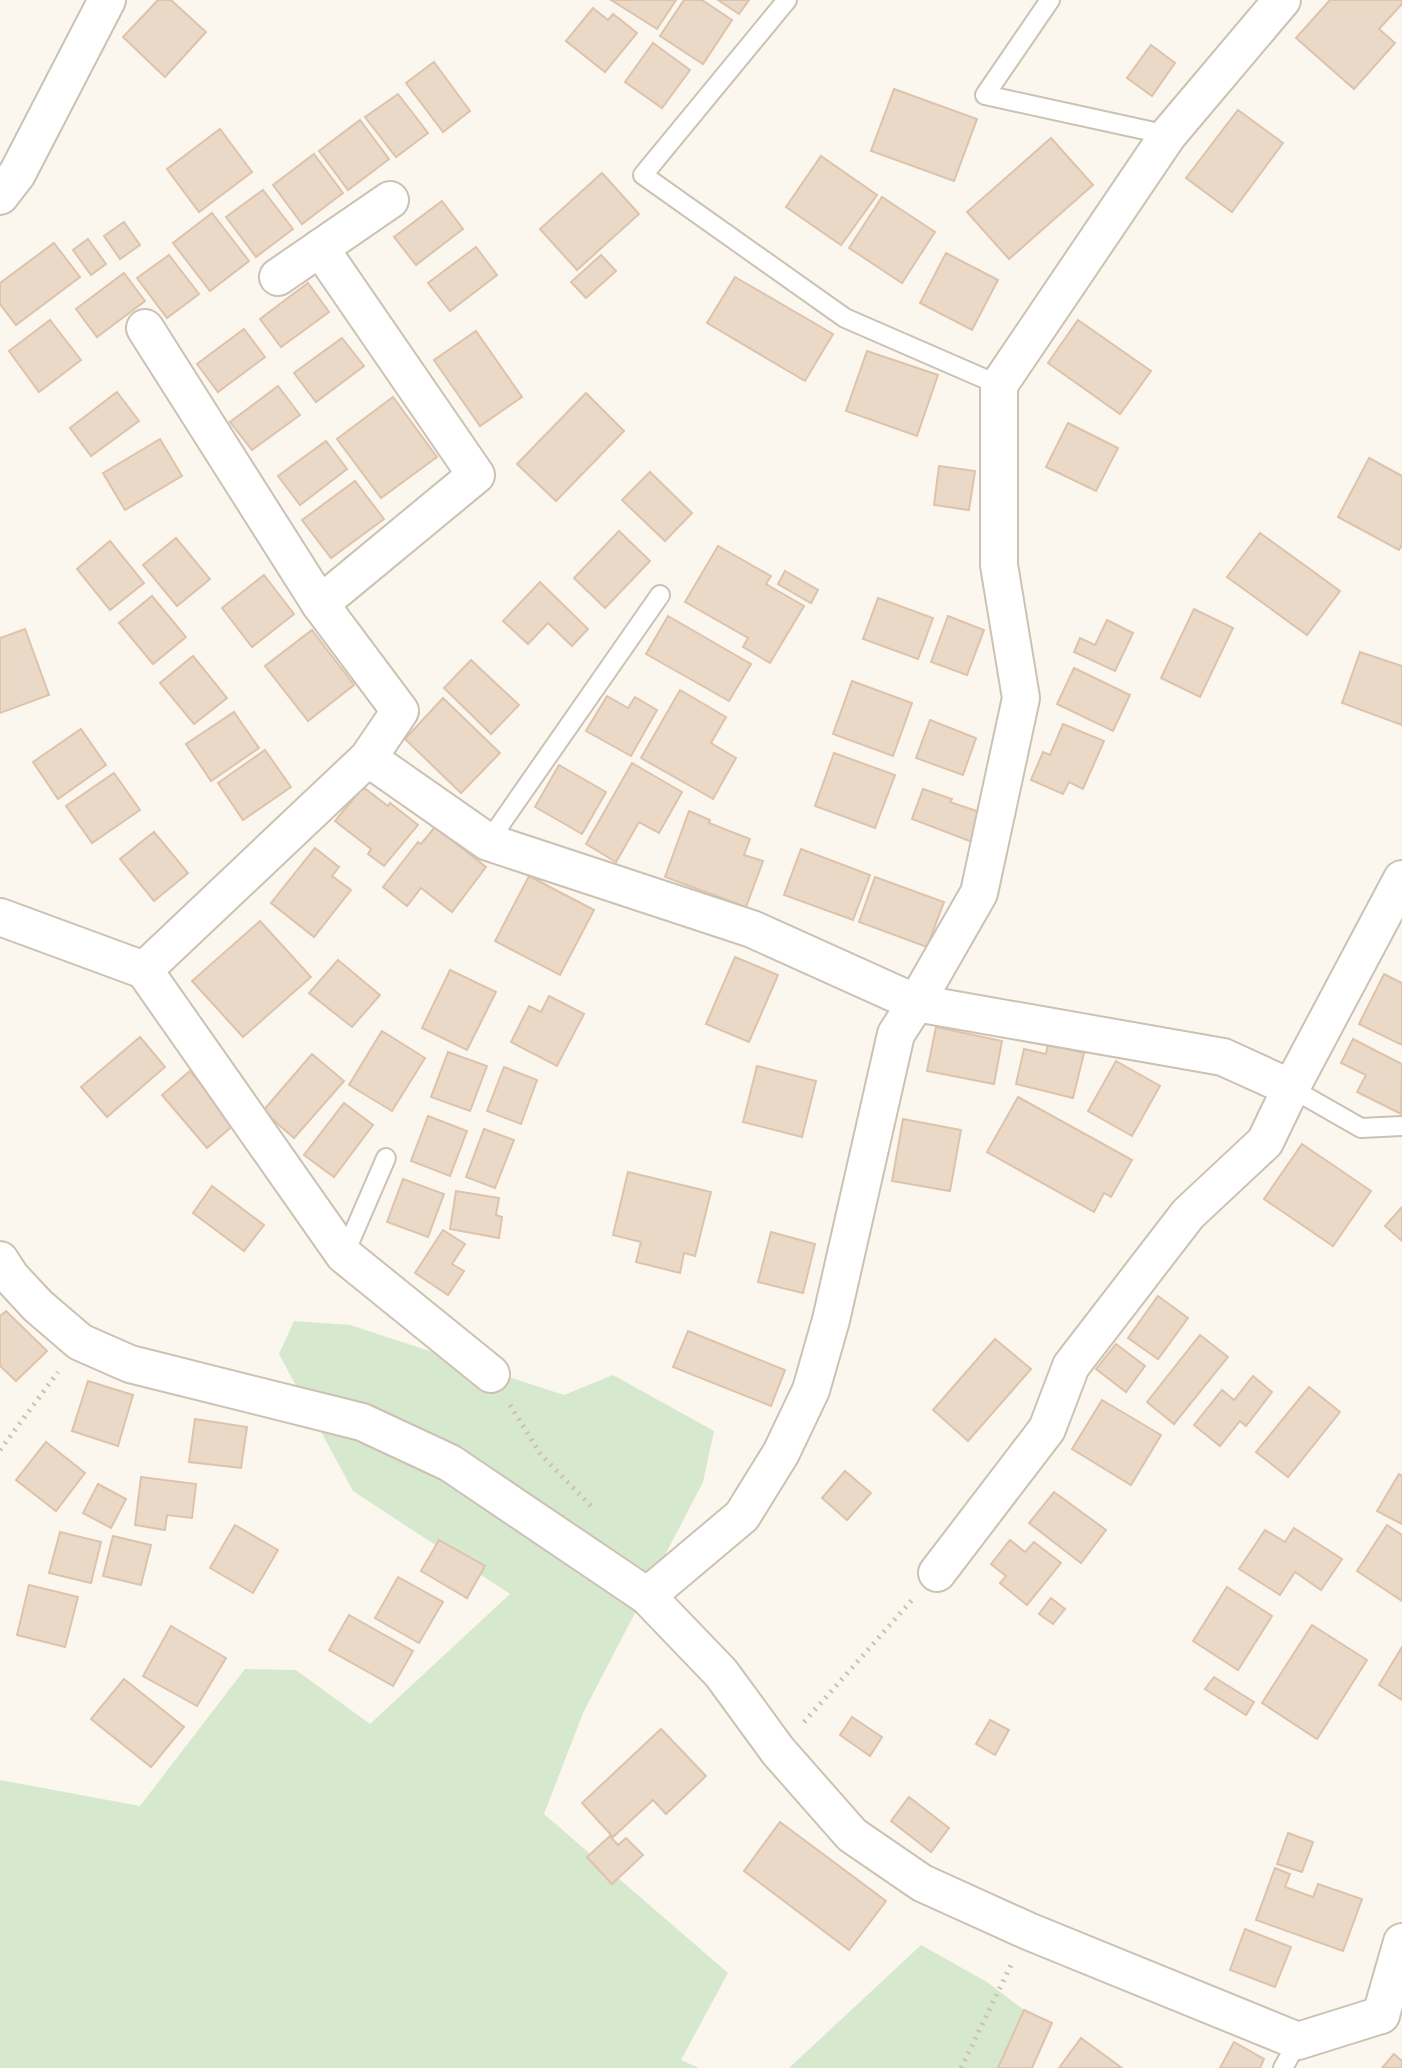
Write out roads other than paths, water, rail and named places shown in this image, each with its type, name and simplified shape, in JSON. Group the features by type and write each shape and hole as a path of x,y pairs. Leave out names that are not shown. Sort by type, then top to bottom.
{"street":[{"path":"0,196 17,174 107,0"},
{"path":"647,1596 742,1516 781,1453 811,1390 831,1320 896,1034 979,893 1021,698 999,565 999,385 1168,135 1282,0"},
{"path":"278,277 390,200"},
{"path":"320,248 476,475 320,604"},
{"path":"144,970 368,758 400,711 320,604 145,328"},
{"path":"368,758 488,842 752,929 916,1003 1223,1057 1291,1088"},
{"path":"937,1573 1047,1429 1071,1366 1188,1214 1265,1142 1402,879"},
{"path":"0,917 144,970 344,1255 491,1374"},
{"path":"0,1260 38,1306 80,1342 130,1364 362,1422 450,1463 647,1596 721,1673 778,1751 852,1835 922,1883 1291,2054 1392,2022 1402,1942"}],"lane":[{"path":"787,0 643,175 845,318 999,385"},
{"path":"1050,0 985,95 1168,135"},
{"path":"488,842 660,595"},
{"path":"1291,1088 1361,1128 1402,1126"},
{"path":"344,1255 386,1158"}]}
